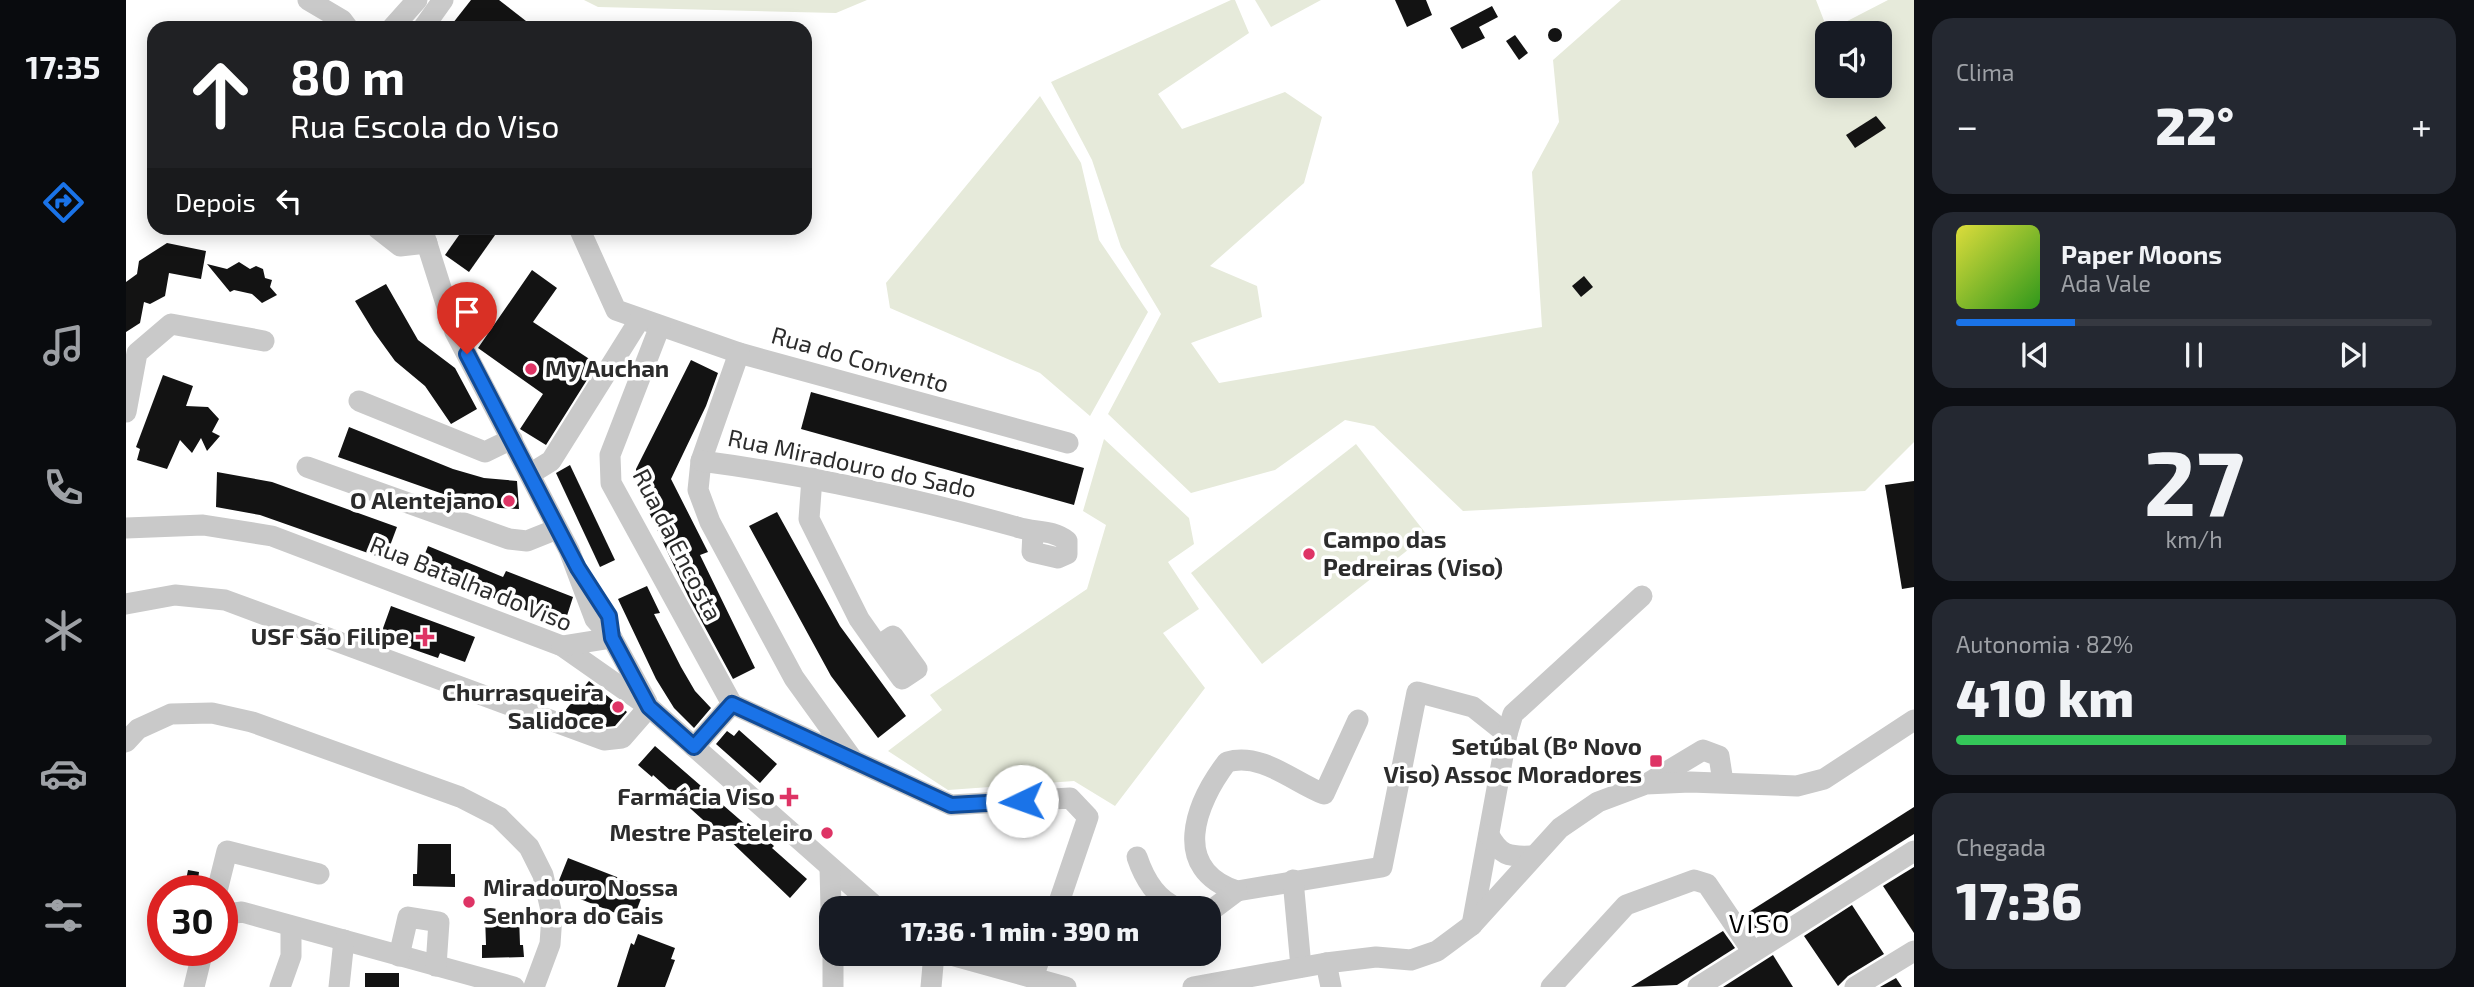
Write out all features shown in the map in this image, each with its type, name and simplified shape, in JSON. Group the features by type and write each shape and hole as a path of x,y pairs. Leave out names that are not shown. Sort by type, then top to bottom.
{"street":[{"path":"308,0 343,21"},
{"path":"398,21 417,0"},
{"path":"428,21 443,0"},
{"path":"126,604 174,595 225,600 604,740 622,738 649,707 612,638 609,616 578,568 455,332 425,235 400,246 386,235"},
{"name":"Rua do Convento","path":"582,235 616,310 739,353 1068,443"},
{"path":"530,474 551,461 650,323"},
{"name":"Rua da Encosta","path":"650,323 610,455 611,484 732,704"},
{"path":"126,412 137,353 171,324 264,341"},
{"path":"739,353 701,461 698,490 710,522 794,678 855,761"},
{"path":"359,401 485,452 512,439"},
{"name":"Rua Miradouro do Sado","path":"701,461 812,478 921,500 1033,532"},
{"path":"307,467 509,540 527,541 557,529"},
{"path":"812,478 809,519 859,619 878,646"},
{"name":"Rua Batalha do Viso","path":"126,528 203,525 272,536 562,646 649,707 863,896"},
{"path":"1472,926 1513,714 1642,596"},
{"path":"562,646 612,638"},
{"path":"585,661 606,653 612,638"},
{"path":"1221,903 1237,891 1382,867 1417,692 1473,707 1507,734"},
{"path":"694,747 732,704 951,805 1070,798 1088,817 1061,896"},
{"path":"126,741 138,729 171,714 212,713 252,722 460,797 499,817 529,847 543,875 552,915 550,944 534,987"},
{"path":"1237,891 1220,885 1206,875 1195,852 1194,832 1202,805 1218,774 1227,762 1240,758 1260,762 1324,794 1357,720"},
{"path":"1646,784 1723,782 1797,786 1824,779 1914,720"},
{"path":"1193,987 1240,983 1326,963 1376,957 1411,960 1437,951 1472,926 1531,856 1579,813 1615,794 1646,784 1703,750 1719,756 1723,782"},
{"path":"1489,835 1499,852 1511,857 1531,856"},
{"path":"221,875 227,851 319,874"},
{"path":"1698,987 1914,851"},
{"path":"1137,857 1160,896"},
{"path":"830,869 831,896"},
{"path":"1293,880 1301,967"},
{"path":"1551,987 1626,905 1694,880 1707,884 1753,952"},
{"path":"238,913 436,966 456,980 514,987"},
{"path":"399,956 408,917 439,922 436,966"},
{"path":"280,987 291,956 291,926"},
{"path":"339,987 344,940"},
{"path":"1854,987 1914,951"},
{"path":"1326,963 1331,987"},
{"path":"194,987 199,966"},
{"path":"832,966 833,987"},
{"path":"931,987 933,966"},
{"path":"990,966 1066,987"},
{"path":"1033,978 1037,966"}],"green space":[{"path":"584,0 867,0 836,13 598,7"},
{"path":"1235,0 1249,33 1158,94 1182,129 1285,92 1322,117 1304,183 1210,266 1257,286 1262,317 1191,343 1219,383 1542,327 1532,172 1559,122 1553,60 1621,0 1816,0 1824,21 1815,21 1815,98 1892,98 1892,21 1847,21 1888,0 1914,0 1914,442 1865,491 1463,511 1374,426 1345,420 1275,470 1191,493 1108,414 1161,314 1121,247 1092,160 1051,82"},
{"path":"1255,0 1321,0 1271,27"},
{"path":"1040,96 1081,163 1099,240 1148,312 1090,416 1040,373 890,308 886,283"},
{"path":"1104,439 1189,518 1194,544 1168,562 1199,609 1163,633 1205,688 1115,806 1074,781 948,790 888,751 942,710 930,695 1087,589 1106,525 1083,511"},
{"name":"Campo das Pedreiras (Viso)","path":"1356,444 1427,535 1262,664 1191,573"}],"building":[{"path":"471,0 499,0 526,21 454,21"},
{"path":"1395,0 1426,0 1432,15 1407,27"},
{"path":"1492,6 1498,17 1479,27 1485,38 1462,49 1450,28"},
{"path":"1555,28 1560,30 1560,40 1555,42 1550,40 1548,35 1550,30"},
{"path":"1515,35 1528,53 1519,60 1506,41"},
{"path":"1876,116 1886,128 1855,148 1846,135"},
{"path":"459,235 495,235 469,272 445,255"},
{"path":"167,243 206,251 201,279 169,273 165,296 150,304 144,302 140,323 126,332 126,282 137,274 139,261"},
{"path":"239,262 250,269 256,266 263,269 265,278 272,280 270,287 277,295 262,303 252,294 234,290 230,292 207,264 227,269"},
{"path":"532,270 557,288 533,322 597,364 546,445 520,429 543,394 478,348"},
{"path":"1584,276 1593,287 1581,297 1572,286"},
{"path":"386,284 418,340 455,368 477,409 451,424 425,386 395,361 355,301"},
{"path":"691,360 718,373 706,406 671,479 708,552 700,555 755,668 733,679 688,596 636,484 636,469"},
{"path":"163,375 193,386 186,406 208,407 219,419 212,432 220,436 207,451 201,438 192,453 180,440 167,469 137,460 140,449 136,447"},
{"path":"811,392 1084,468 1074,505 801,429"},
{"path":"349,427 453,469 484,478 517,481 519,509 480,507 338,457"},
{"path":"570,465 615,560 600,567 556,473"},
{"path":"217,472 272,482 397,527 385,559 260,515 216,507"},
{"path":"1914,481 1914,587 1902,589 1885,485"},
{"path":"777,512 840,626 906,716 878,738 831,676 749,526"},
{"path":"428,546 503,577 506,571 573,597 564,625 419,569"},
{"path":"647,586 660,613 654,614 681,667 695,691 711,708 694,728 674,708 656,679 618,599"},
{"path":"391,606 475,637 465,662 440,653 438,658 395,643 398,636 382,631"},
{"path":"589,681 627,712 615,726 606,727 565,711"},
{"path":"739,730 777,764 760,783 716,744 727,731 734,736"},
{"path":"655,746 746,825 748,823 761,834 774,846 772,848 807,879 790,898 723,834 721,836 653,775 652,777 638,765"},
{"path":"1914,807 1914,834 1756,933 1744,915"},
{"path":"418,844 451,844 451,874 455,874 455,887 413,886 413,874 417,874"},
{"path":"568,858 645,888 633,920 560,891 558,883"},
{"path":"1914,867 1914,933 1883,886"},
{"path":"188,870 199,872 199,875 187,875"},
{"path":"1852,905 1884,954 1848,976 1838,986 1804,936"},
{"path":"485,915 519,915 520,945 523,945 524,957 482,958 482,945 486,945"},
{"path":"1723,931 1735,948 1677,985 1631,987"},
{"path":"638,934 675,948 671,959 675,960 665,987 617,987 631,943 634,945"},
{"path":"1773,955 1793,987 1723,987"},
{"path":"365,973 399,973 399,987 365,987"},
{"path":"1896,978 1902,987 1880,987"}],"place":[{"name":"My Auchan","path":"531,369"},
{"name":"O Alentejano","path":"509,501"},
{"name":"Campo das Pedreiras (Viso)","path":"1309,554"},
{"name":"USF São Filipe","path":"425,637"},
{"name":"Churrasqueira Salidoce","path":"618,707"},
{"name":"Setúbal (Bº Novo Viso) Assoc Moradores","path":"1656,761"},
{"name":"Farmácia Viso","path":"789,797"},
{"name":"Mestre Pasteleiro","path":"827,833"},
{"name":"Miradouro Nossa Senhora do Cais","path":"469,902"}],"district":[{"name":"VISO","path":"1760,924"}],"route":[{"path":"467,354 578,568 609,616 612,638 649,707 694,747 732,704 951,805 1022,801"}]}
